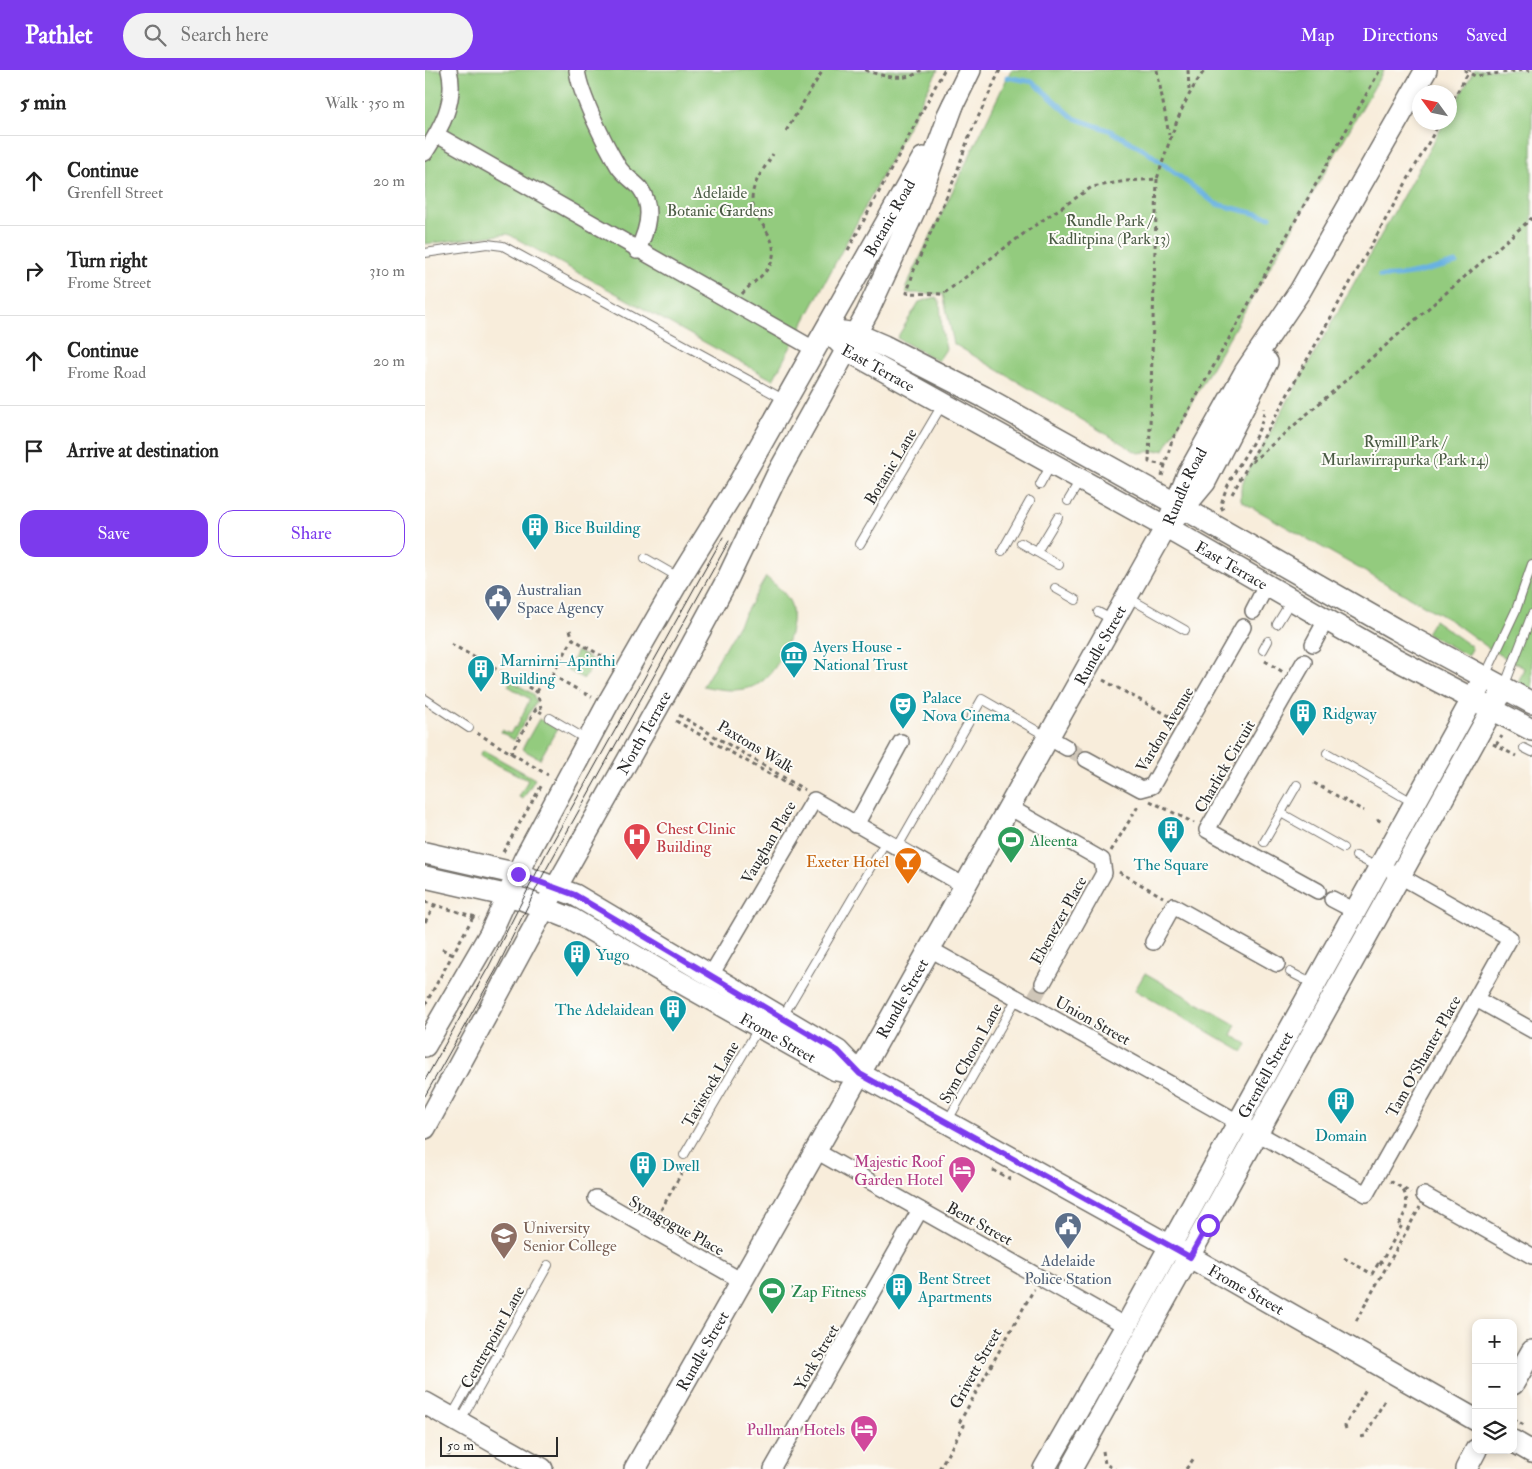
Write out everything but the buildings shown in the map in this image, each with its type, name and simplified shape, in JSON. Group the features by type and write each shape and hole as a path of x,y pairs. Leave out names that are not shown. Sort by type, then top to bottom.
{"main road":[{"name":"Botanic Road","path":"825,329 953,105 971,70"},
{"name":"Rundle Road","path":"1166,527 1180,506 1188,474 1245,372 1300,291 1426,70"},
{"name":"Botanic Road","path":"851,342 915,209 953,105"},
{"name":"East Terrace","path":"825,329 851,342 943,403 1267,584 1326,620 1493,710 1528,739"},
{"path":"425,1046 490,934 518,874 588,740 680,578 739,483 825,329"},
{"name":"East Terrace","path":"851,342 885,346 984,397 1333,594 1532,703"},
{"name":"North Terrace","path":"425,1128 545,907 678,671 726,582 778,473 851,342"},
{"path":"972,419 984,397"},
{"name":"Rundle Street","path":"635,1469 1049,737 1106,616 1127,597 1166,527"},
{"path":"1267,584 1275,560"},
{"path":"1326,620 1333,594"},
{"name":"Grenfell Street","path":"1044,1469 1126,1326 1484,678"},
{"name":"Grenfell Street","path":"1071,1469 1259,1134 1493,710 1503,688"},
{"name":"Frome Street","path":"425,853 518,874 575,895 706,984 759,1026 836,1070 860,1074"},
{"name":"Frome Street","path":"425,877 508,896 545,907 782,1018 838,1051 860,1074 1190,1257 1472,1418"},
{"path":"1325,967 1346,976"},
{"path":"1517,1377 1532,1351"},
{"path":"425,1403 519,1460 542,1469"},
{"path":"1517,1443 1532,1452"},
{"path":"1466,1469 1474,1454"}],"street":[{"path":"445,140 450,100 449,70"},
{"path":"577,70 585,98 618,167 644,196 648,221 637,251"},
{"path":"425,153 445,140"},
{"path":"445,140 637,251 814,349"},
{"path":"1253,610 1267,584"},
{"path":"1313,644 1326,620"},
{"name":"Vardon Avenue","path":"1086,758 1141,789 1152,786 1243,627"},
{"name":"Charlick Circuit","path":"1304,662 1207,830 1318,891"},
{"path":"1049,737 1067,748"},
{"path":"856,825 901,742"},
{"name":"Vaughan Place","path":"706,984 814,800 965,886"},
{"path":"1009,807 1105,857"},
{"name":"Ebenezer Place","path":"1043,983 1104,872 1105,857"},
{"name":"Tam O'Shanter Place","path":"1239,1122 1365,1194 1510,938 1401,876 1380,867"},
{"path":"1332,898 1355,911"},
{"path":"1153,942 1173,906 1277,964"},
{"name":"Union Street","path":"930,949 1017,998 1032,1002 1239,1122"},
{"path":"1476,999 1532,1030"},
{"name":"Bent Street","path":"816,1152 1126,1326"},
{"path":"1424,1194 1532,1256"},
{"name":"Synagogue Place","path":"595,1198 742,1281"},
{"name":"York Street","path":"772,1469 920,1210"}],"lane":[{"path":"425,254 487,244 503,246 786,401"},
{"name":"Botanic Lane","path":"860,544 943,403"},
{"path":"1040,485 1052,464"},
{"path":"1068,501 1081,480"},
{"path":"1002,551 1030,501"},
{"path":"1037,552 1058,518"},
{"path":"1021,543 1059,565"},
{"path":"645,558 680,578"},
{"path":"1484,678 1516,610 1532,564"},
{"path":"1055,588 1076,600"},
{"path":"1127,597 1185,630"},
{"path":"1277,624 1292,599"},
{"path":"1503,688 1532,614"},
{"path":"1263,650 1268,641"},
{"path":"425,699 469,728"},
{"path":"782,1018 982,699 1049,737"},
{"path":"550,718 588,740"},
{"path":"1528,739 1532,752"},
{"path":"1327,754 1415,804"},
{"path":"1264,842 1297,785"},
{"path":"1281,813 1343,848"},
{"path":"1356,856 1380,867"},
{"path":"1291,972 1314,985"},
{"name":"Sym Choon Lane","path":"947,1122 1017,998"},
{"name":"Tavistock Lane","path":"684,1155 759,1026"},
{"name":"Centrepoint Lane","path":"455,1420 548,1265"},
{"path":"455,1420 495,1340"}],"path":[{"path":"786,131 823,70"},
{"path":"865,70 880,76 909,76 921,70"},
{"path":"843,258 944,70"},
{"path":"1000,70 968,139 956,175 914,270 907,293 943,294 1034,226 1092,187 1126,180 1157,179"},
{"path":"1157,70 1169,136"},
{"path":"1188,70 1189,91"},
{"path":"1167,466 1149,462 1157,179 1165,157 1169,136 1189,91 1205,70"},
{"path":"1162,477 1167,466 1173,440 1380,70"},
{"path":"1464,70 1475,76 1527,70 1532,72"},
{"path":"1457,92 1469,72"},
{"path":"1232,494 1436,130"},
{"path":"735,305 746,290 765,272 773,258 771,238 757,215 752,198 756,185 773,154"},
{"path":"1247,468 1532,218"},
{"path":"1224,512 1221,506 1224,490 1259,428"},
{"path":"570,630 573,639 613,662"},
{"path":"542,713 537,692 543,680 552,675 573,639"},
{"path":"451,644 537,692"},
{"path":"608,669 617,654"},
{"path":"552,675 592,697"},
{"path":"1103,680 1187,726"},
{"path":"587,706 596,690"},
{"path":"510,754 536,709 550,718"},
{"name":"Paxtons Walk","path":"676,721 807,796 809,792 679,715"},
{"path":"469,728 547,775"},
{"path":"1496,745 1502,736"},
{"path":"503,852 552,768"},
{"path":"1314,783 1364,812"},
{"path":"1173,906 1162,897 1114,869 1105,857 1143,798 1207,830"},
{"path":"1377,819 1384,823"},
{"path":"425,902 473,917 425,1005"},
{"path":"425,922 435,905"},
{"path":"442,949 453,955"},
{"path":"654,1222 689,1159 684,1155"},
{"path":"1377,1174 1419,1198 1424,1194"},
{"path":"1344,1258 1372,1274 1377,1264 1379,1266 1402,1225 1399,1224 1407,1208 1406,1195 1402,1188"},
{"path":"1356,1321 1416,1215"},
{"name":"Grivett Street","path":"939,1469 964,1426 959,1423 1041,1278"},
{"path":"1346,1429 1345,1426 1367,1387"},
{"path":"1361,1437 1365,1436 1386,1398"},
{"path":"1104,1458 1105,1464 1115,1469"},
{"path":"1186,1469 1194,1458"}],"green space":[{"name":"Adelaide Botanic Gardens","path":"425,70 938,70 773,380 508,234 425,244"},
{"name":"Rundle Park / Kadlitpina (Park 13)","path":"1011,70 1384,70 1164,450 1138,453 954,344 943,294 907,293 906,287"},
{"name":"Rymill Park / Murlawirrapurka (Park 14)","path":"1474,70 1532,70 1532,690 1518,683 1524,668 1490,649 1453,622 1241,501 1241,489 1245,477 1440,130 1457,130 1457,101"},
{"path":"936,297 940,302 942,330 946,349 938,361 897,338 919,302"},
{"path":"766,577 787,597 791,605 791,627 777,664 770,674 752,687 728,690 703,686"},
{"path":"1434,620 1471,646 1472,649 1468,656 1426,633"},
{"path":"577,651 595,661 584,679 567,670"},
{"path":"511,681 533,694 536,702 514,740 501,732 502,730 510,734 514,727 516,728 530,699 508,686"},
{"path":"539,719 557,729 540,759 522,749"},
{"path":"483,750 535,779 523,799 519,797 528,780 480,756"},
{"path":"1145,973 1236,1025 1231,1035 1247,1044 1243,1052 1135,990"}],"waterway":[{"path":"1007,77 1033,82 1074,118 1111,131 1146,151 1216,204 1270,217"},
{"path":"1380,276 1409,274 1456,263"}],"tunnel":[{"path":"1067,748 1086,759"},
{"path":"1034,999 1043,983"}],"tram line":[{"path":"425,1080 489,966 547,852 723,537"},
{"path":"425,1096 496,970 543,875 729,541"}],"place":[{"name":"Bice Building","path":"535,551"},
{"name":"Australian Space Agency","path":"498,622"},
{"name":"Ayers House - National Trust","path":"794,679"},
{"name":"Marnirni–Apinthi Building","path":"481,693"},
{"name":"Palace Nova Cinema","path":"903,730"},
{"name":"Ridgway","path":"1303,737"},
{"name":"The Square","path":"1171,854"},
{"name":"Chest Clinic Building","path":"637,861"},
{"name":"Aleenta","path":"1011,864"},
{"name":"Exeter Hotel","path":"908,885"},
{"name":"Yugo","path":"577,978"},
{"name":"The Adelaidean","path":"673,1033"},
{"name":"Domain","path":"1341,1125"},
{"name":"Dwell","path":"643,1189"},
{"name":"Majestic Roof Garden Hotel","path":"962,1194"},
{"name":"Adelaide Police Station","path":"1068,1250"},
{"name":"University Senior College","path":"504,1260"},
{"name":"Bent Street Apartments","path":"899,1311"},
{"name":"Zap Fitness","path":"772,1315"},
{"name":"Pullman Hotels","path":"864,1453"}],"route":[{"path":"518,874 575,895 838,1051 860,1074 1190,1257 1208,1225"}]}
